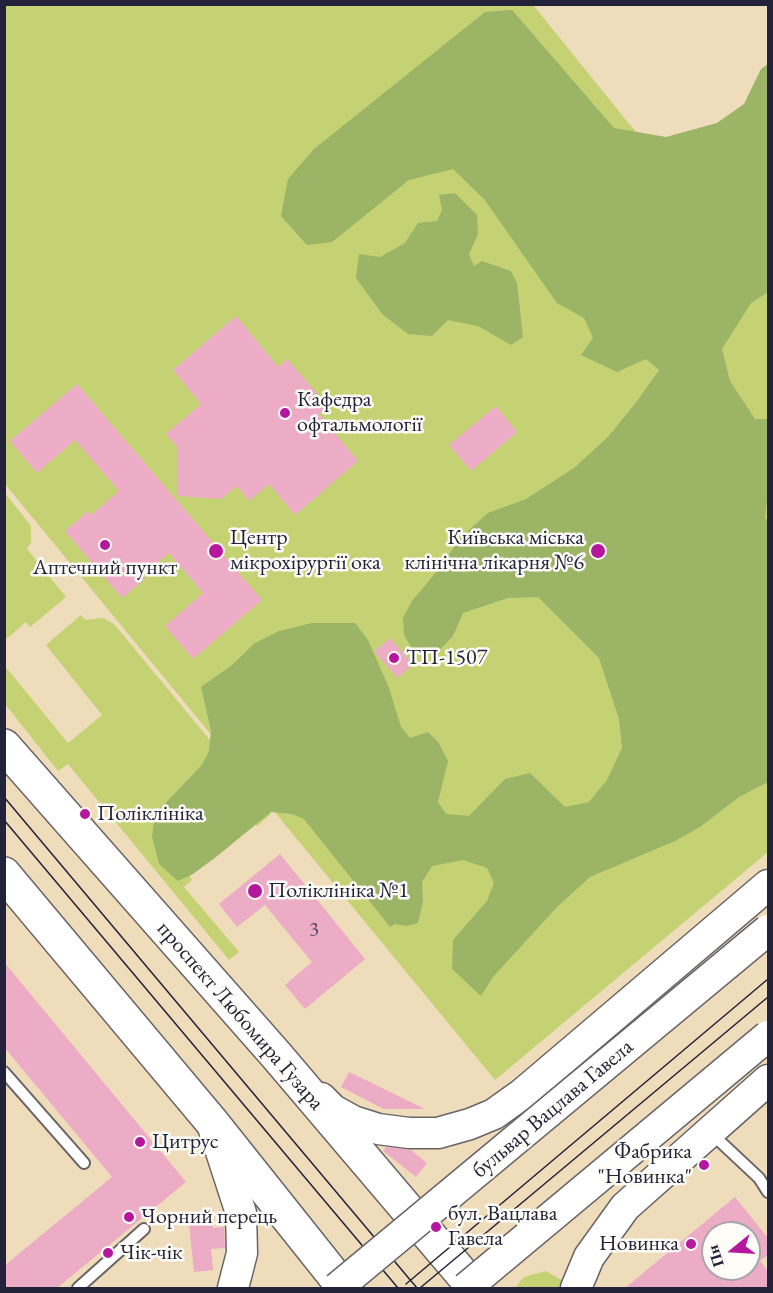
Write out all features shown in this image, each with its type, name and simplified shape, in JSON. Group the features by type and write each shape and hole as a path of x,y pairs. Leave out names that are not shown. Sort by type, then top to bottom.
{"main road":[{"name":"проспект Любомира Гузара","path":"4,746 70,824 277,1056 474,1288"},
{"path":"4,874 210,1121 344,1288"},
{"path":"277,1056 333,1110 353,1121 378,1129 409,1133 438,1133 470,1124 494,1114 522,1094 768,885"},
{"name":"бульвар Вацлава Гавела","path":"337,1288 768,930"},
{"path":"466,1288 768,1036"},
{"path":"576,1288 589,1257 625,1207 709,1131 768,1082"},
{"path":"210,1121 241,1213 242,1253 233,1288"}],"lane":[{"path":"4,1072 84,1163"},
{"path":"709,1131 759,1178 768,1192"},
{"path":"78,1288 144,1229"}],"green space":[{"name":"Київська міська клінічна лікарня №6","path":"5,5 533,5 768,289 768,852 495,1080 5,484"},
{"path":"512,10 614,128 666,137 717,123 744,104 761,69 768,64 768,292 751,303 722,349 730,381 755,419 768,419 768,496 765,517 768,522 768,782 739,797 700,827 675,841 590,877 557,907 493,977 481,996 452,969 453,940 487,901 494,883 487,868 463,860 432,866 422,882 423,902 418,923 407,926 395,924 390,927 304,819 292,814 271,812 216,857 193,874 178,881 159,864 152,836 155,814 202,765 209,751 211,731 201,687 232,665 255,643 279,631 312,623 355,623 368,640 389,688 401,727 410,738 428,732 438,742 448,761 438,802 446,814 469,816 505,779 530,773 565,807 589,802 607,780 622,748 619,719 599,658 538,597 508,598 463,613 453,636 436,654 413,650 404,635 403,618 412,601 442,565 460,538 488,513 526,499 574,468 608,437 659,370 646,359 617,372 581,355 593,338 584,318 557,303 484,199 453,169 409,180 332,242 307,245 281,216 288,179 314,149 485,12"},
{"path":"455,193 477,215 478,234 469,254 474,266 482,261 511,271 517,283 523,337 511,345 478,326 448,320 432,336 408,334 382,314 356,278 359,254 380,257 405,243 418,223 437,221 442,210 439,195"},
{"path":"5,493 31,526 31,542 27,549 66,597 30,627 26,622 5,640"},
{"path":"81,615 85,620 103,618 114,624 271,814 257,826 245,817 188,872 192,880 184,887 239,952 229,960 68,764 58,771 5,704 4,665 68,743 102,715 46,645"},
{"path":"546,1271 565,1282 567,1288 515,1288 524,1277"}],"building":[{"path":"236,316 278,367 287,359 328,406 319,414 358,461 295,515 269,484 249,501 237,486 221,499 178,496 178,448 166,434 201,404 173,370"},
{"path":"77,384 262,600 193,659 165,626 203,593 169,553 142,575 145,579 122,598 65,531 88,511 91,515 119,491 75,440 37,473 10,441"},
{"path":"496,406 517,432 471,471 449,445"},
{"name":"ТП-1507","path":"390,638 413,664 398,678 374,652"},
{"path":"280,854 365,959 305,1009 285,985 312,962 265,905 237,927 219,904"},
{"path":"4,962 186,1182 57,1288 4,1288 4,1266 112,1177 4,1047"},
{"path":"349,1072 425,1109 384,1109 341,1087"},
{"path":"386,1147 411,1150 427,1163 416,1177 383,1151"},
{"path":"735,1197 754,1221 706,1221"},
{"path":"211,1212 213,1228 224,1227 225,1248 211,1249 213,1270 194,1272 188,1214"},
{"path":"701,1225 701,1281 761,1281 761,1262 768,1271 768,1288 625,1288"},
{"path":"761,1229 768,1238 768,1255 761,1260"}],"tram line":[{"path":"4,797 417,1288"},
{"path":"4,820 398,1288"},
{"path":"406,1284 768,979"},
{"path":"420,1288 768,997"}],"place":[{"name":"Кафедра офтальмології","path":"285,413"},
{"name":"Аптечний пункт","path":"105,545"},
{"name":"Центр мікрохірургії ока","path":"216,551"},
{"name":"Київська міська клінічна лікарня №6","path":"598,551"},
{"name":"ТП-1507","path":"394,658"},
{"name":"Поліклініка","path":"85,814"},
{"name":"Поліклініка №1","path":"255,891"},
{"name":"Цитрус","path":"140,1142"},
{"name":"Фабрика \"Новинка\"","path":"704,1165"},
{"name":"Чорний перець","path":"129,1217"},
{"name":"бул. Вацлава Гавела","path":"436,1227"},
{"name":"Новинка","path":"691,1244"},
{"name":"Чік-чік","path":"108,1253"}]}
